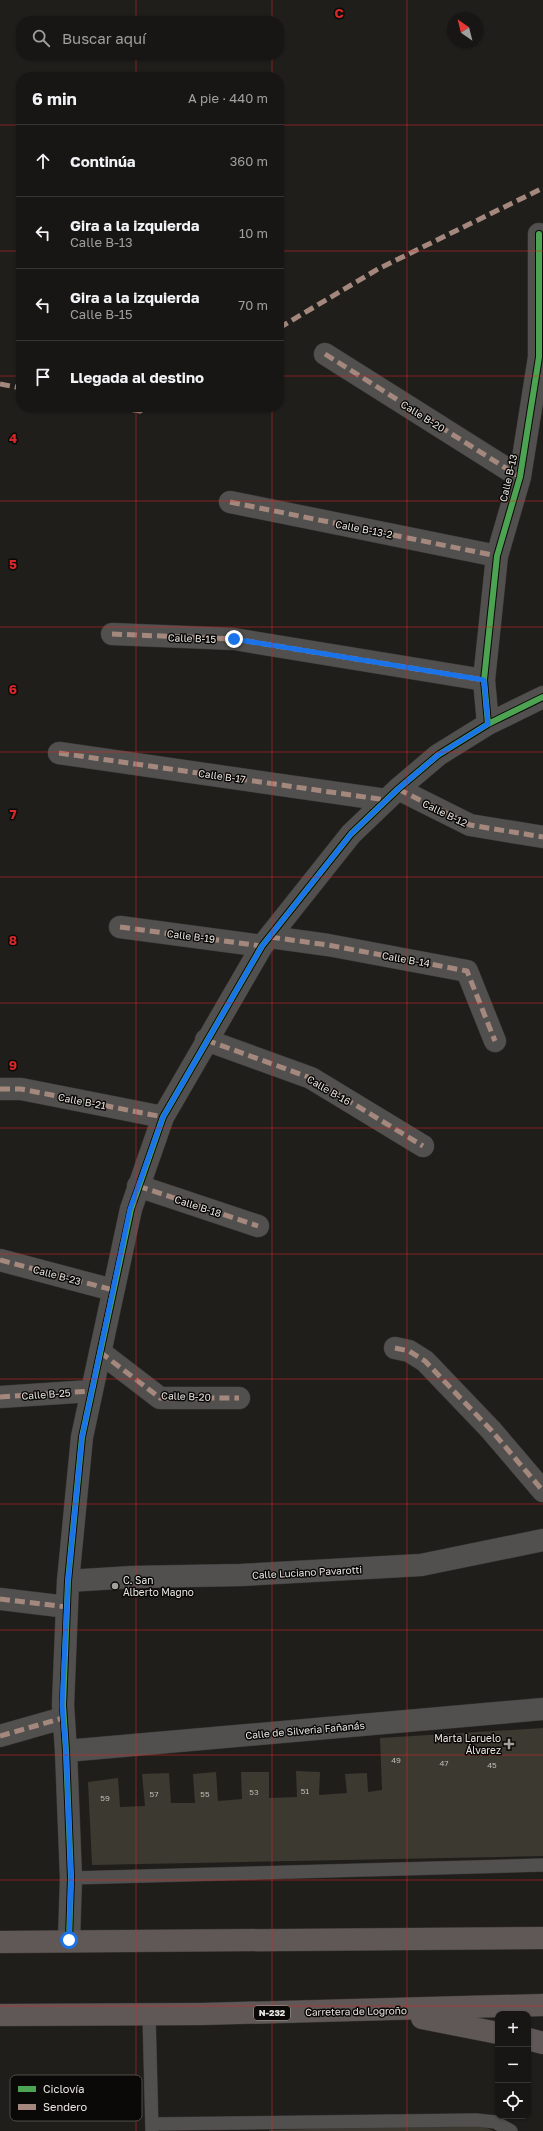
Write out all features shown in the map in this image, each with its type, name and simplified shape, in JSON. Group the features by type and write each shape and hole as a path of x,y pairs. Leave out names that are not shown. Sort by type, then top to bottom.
{"highway":[{"path":"0,1942 69,1940 543,1938"},
{"name":"Carretera de Logroño","path":"0,2015 382,2010 543,2005"},
{"path":"382,2010 495,2032"},
{"path":"531,2040 543,2043"}],"street":[{"name":"Calle B-13","path":"488,724 484,680 497,556 520,476 539,357 539,234"},
{"name":"Calle B-20","path":"325,354 520,476"},
{"name":"Calle B-13-2","path":"230,502 497,556"},
{"name":"Calle B-15","path":"112,634 234,639 484,680"},
{"path":"69,1940 71,1878 66,1751 63,1718 68,1581 82,1437 130,1209 163,1117 206,1040 266,941 351,834 392,795 438,755 488,724 543,697"},
{"name":"Calle B-17","path":"59,752 392,795"},
{"name":"Calle B-12","path":"392,795 470,825 543,837"},
{"name":"Calle B-19","path":"120,927 266,941"},
{"name":"Calle B-14","path":"266,941 328,945 467,970 495,1042"},
{"name":"Calle B-16","path":"206,1040 311,1078 423,1146"},
{"name":"Calle B-21","path":"0,1089 21,1089 163,1117"},
{"name":"Calle B-18","path":"138,1186 258,1226"},
{"name":"Calle B-23","path":"0,1260 113,1290"},
{"path":"395,1348 409,1351 425,1361 491,1430 543,1491"},
{"name":"Calle B-20","path":"100,1352 160,1398 239,1398"},
{"name":"Calle B-25","path":"0,1397 91,1391"},
{"name":"Calle Luciano Pavarotti","path":"68,1581 132,1577 241,1576 421,1565 543,1540"},
{"path":"0,1599 67,1607"},
{"name":"Calle de Silveria Fañanás","path":"66,1751 543,1709"},
{"path":"0,1736 63,1718"}],"lane":[{"path":"71,1878 543,1866"},
{"path":"149,2014 152,2128 476,2120 494,2122 511,2131"}],"building":[{"path":"543,1728 543,1856 92,1865 88,1782 118,1778 120,1807 145,1806 142,1774 169,1773 171,1803 195,1803 193,1774 216,1772 218,1801 242,1799 241,1772 269,1772 269,1798 297,1797 296,1771 320,1772 319,1795 347,1793 345,1774 367,1773 368,1792 382,1790 380,1738"},
{"path":"477,2124 494,2131 269,2131 269,2130"}],"marked path":[{"path":"284,325 378,269 543,188"},
{"path":"325,354 520,477"},
{"path":"0,384 16,387"},
{"path":"230,502 497,556"},
{"path":"112,634 234,639 484,680"},
{"path":"59,753 386,800"},
{"path":"398,789 470,825 543,837"},
{"path":"120,927 262,946"},
{"path":"270,937 328,945 467,971 495,1041"},
{"path":"206,1040 311,1078 423,1146"},
{"path":"0,1089 21,1089 163,1117"},
{"path":"138,1186 258,1226"},
{"path":"0,1260 113,1290"},
{"path":"395,1348 409,1351 425,1361 491,1430 543,1491"},
{"path":"100,1352 160,1398 239,1398"},
{"path":"0,1397 91,1391"},
{"path":"0,1599 67,1607"},
{"path":"0,1736 63,1718"}],"cycle path":[{"path":"488,724 484,680 497,556 520,477 539,357 539,234"},
{"path":"69,1940 71,1878 63,1705 68,1581 82,1437 131,1209 163,1117 262,946 351,834 398,789 438,755 488,724 543,697"}],"place":[{"name":"C. San Alberto Magno","path":"115,1586"},
{"name":"Marta Laruelo Álvarez","path":"509,1744"}],"route":[{"path":"69,1940 71,1878 66,1751 62,1705 68,1581 82,1437 130,1209 163,1117 206,1040 262,946 351,834 398,789 438,755 488,724 484,680 234,639"}]}
